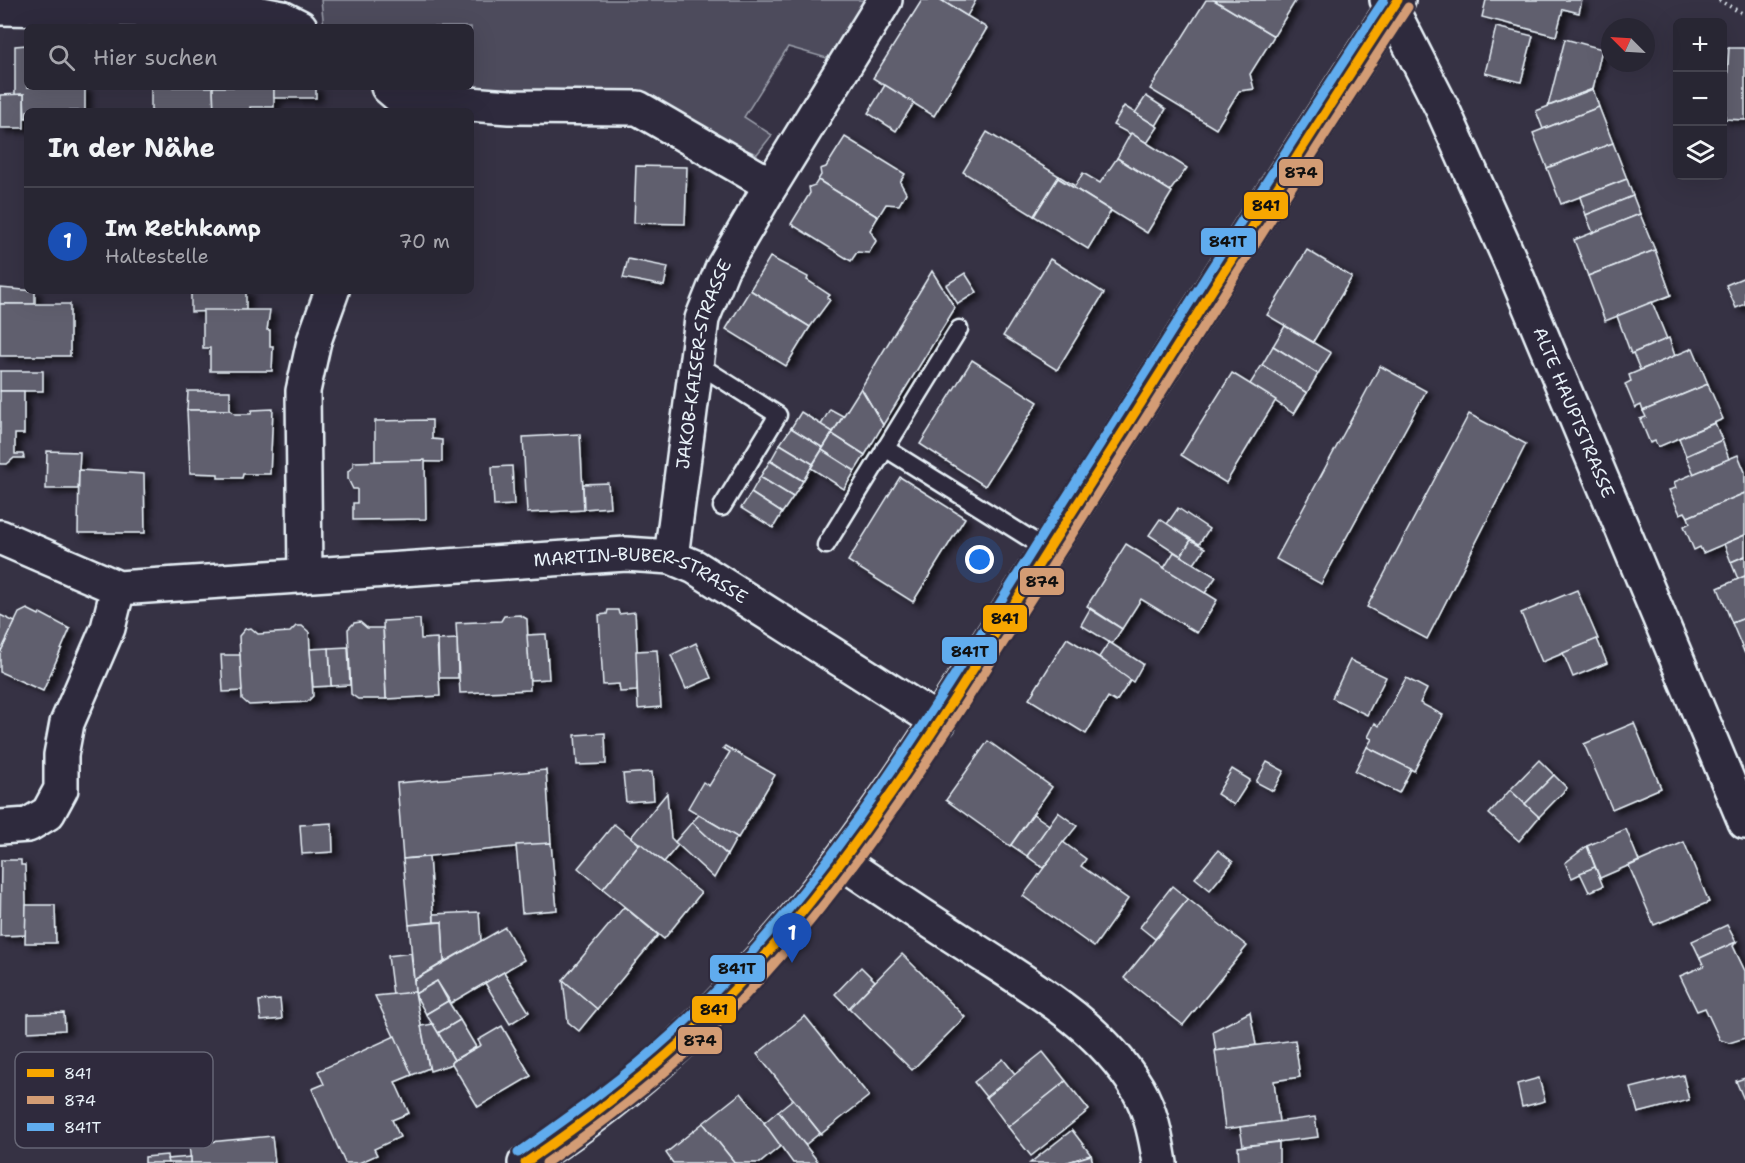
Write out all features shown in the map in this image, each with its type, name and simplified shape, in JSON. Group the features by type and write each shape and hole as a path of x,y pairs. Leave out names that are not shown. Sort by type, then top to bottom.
{"street":[{"name":"JAKOB-KAISER-STRASSE","path":"671,557 702,319 710,295 771,184 885,0"},
{"path":"525,1163 574,1130 669,1053 771,948 842,862 939,722 1392,3"},
{"name":"ALTE HAUPTSTRASSE","path":"1392,3 1442,108 1509,260 1745,822"},
{"path":"0,9 251,12 282,18 294,24"},
{"path":"395,99 509,107 638,108 771,184"},
{"path":"305,575 303,391 314,341 331,294"},
{"name":"MARTIN-BUBER-STRASSE","path":"0,537 118,588 626,554 671,557 716,579 939,722"},
{"path":"0,827 28,825 48,813 62,789 61,755 68,723 108,628 118,588"},
{"path":"842,862 1042,993 1086,1028 1106,1048 1138,1089 1149,1116 1160,1163"}],"lane":[{"path":"826,545 959,329"},
{"path":"696,363 778,415 722,507"},
{"path":"885,448 1048,550"}],"path":[{"path":"1719,0 1745,15"}],"shaded area":[{"path":"321,0 871,0 830,59 788,47 744,117 772,135 757,154 731,144 650,100 474,89 474,24 324,24"}],"building":[{"path":"922,0 941,0 987,28 934,116 873,78"},
{"path":"941,0 976,0 967,16"},
{"path":"1206,0 1214,0 1274,36 1250,74 1254,89 1239,91 1216,129 1150,89"},
{"path":"1214,0 1296,0 1274,36"},
{"path":"1486,0 1582,0 1579,13 1563,9 1556,36 1482,17"},
{"path":"1496,27 1533,36 1521,82 1485,73"},
{"path":"1565,39 1601,49 1593,89 1548,106"},
{"path":"24,45 24,90 85,90 85,108 25,108 24,94 15,95 15,46"},
{"path":"1727,48 1729,48 1727,84"},
{"path":"1729,48 1745,48 1745,120 1727,119"},
{"path":"885,85 914,103 896,131 868,113"},
{"path":"1593,89 1599,107 1543,129 1536,111"},
{"path":"151,90 213,90 214,108 151,108"},
{"path":"213,90 274,90 274,107 214,108"},
{"path":"274,90 316,90 316,98 274,98"},
{"path":"24,94 24,128 0,128 0,95"},
{"path":"1146,96 1166,109 1156,126 1135,113"},
{"path":"1124,106 1158,127 1147,143 1113,125"},
{"path":"1599,107 1613,143 1547,168 1533,133"},
{"path":"987,132 1059,176 1034,216 963,172"},
{"path":"1131,133 1187,168 1170,191 1117,158"},
{"path":"845,137 905,174 900,182 906,193 899,205 886,204 878,217 818,180 821,175 820,169 826,167"},
{"path":"1613,143 1627,179 1561,204 1547,168"},
{"path":"1117,158 1172,192 1147,233 1058,178 1059,176 1075,186 1083,173 1100,183"},
{"path":"636,166 687,167 685,224 634,223"},
{"path":"1058,178 1111,211 1088,249 1034,216"},
{"path":"1627,179 1633,196 1586,215 1580,197"},
{"path":"818,180 878,217 870,230 876,241 869,253 857,252 851,261 791,224 810,193 809,187 815,185"},
{"path":"1633,196 1640,214 1593,233 1586,215"},
{"path":"1640,214 1655,250 1588,276 1574,240"},
{"path":"1307,250 1352,277 1313,342 1267,315"},
{"path":"1655,250 1671,295 1605,321 1588,276"},
{"path":"770,257 808,277 807,280 830,295 827,298 830,300 810,327 750,290"},
{"path":"628,259 668,267 664,286 623,278"},
{"path":"1050,259 1104,293 1057,370 1003,336"},
{"path":"932,271 955,308 883,425 861,388"},
{"path":"965,273 977,292 958,304 946,285"},
{"path":"1745,277 1745,304 1736,308 1726,285"},
{"path":"0,288 24,290 24,294 35,294 35,304 0,304"},
{"path":"750,290 810,327 786,366 726,329"},
{"path":"191,294 246,294 246,310 191,312"},
{"path":"1652,302 1667,339 1631,354 1617,316"},
{"path":"0,304 70,304 70,356 0,356"},
{"path":"203,310 270,310 267,330 270,330 270,346 273,346 272,371 210,371 210,348 203,348"},
{"path":"1285,326 1331,353 1318,374 1273,346"},
{"path":"1669,338 1675,356 1640,370 1633,353"},
{"path":"1273,346 1318,374 1307,393 1262,365"},
{"path":"1693,348 1708,384 1643,411 1641,405 1635,408 1625,384 1631,381 1629,375"},
{"path":"972,360 1038,402 985,486 920,444"},
{"path":"1262,365 1307,393 1294,414 1250,384"},
{"path":"1380,366 1426,391 1321,584 1276,559"},
{"path":"0,371 43,371 43,391 0,391"},
{"path":"1232,373 1276,400 1226,483 1181,455"},
{"path":"1708,384 1723,419 1658,447 1655,441 1650,443 1640,419 1646,417 1643,411"},
{"path":"861,388 883,425 865,455 832,434"},
{"path":"0,391 24,391 24,434 15,434 15,454 23,454 24,458 14,458 7,464 0,464"},
{"path":"188,391 230,391 230,410 187,410"},
{"path":"273,409 270,474 243,474 242,478 218,478 218,474 190,473 187,410 230,410 235,414 251,414 252,410"},
{"path":"830,409 843,416 833,432 821,425"},
{"path":"801,412 833,432 823,448 791,428"},
{"path":"1469,414 1526,444 1427,639 1367,607"},
{"path":"432,420 432,439 442,440 442,462 375,461 375,421"},
{"path":"1715,423 1722,440 1686,456 1679,438"},
{"path":"791,428 823,448 813,464 780,444"},
{"path":"580,434 584,510 527,513 523,437"},
{"path":"832,434 865,455 855,471 822,450"},
{"path":"1722,440 1729,459 1694,474 1686,456"},
{"path":"780,444 813,464 803,481 771,460"},
{"path":"822,450 855,471 844,489 811,468"},
{"path":"47,451 80,452 78,489 46,489"},
{"path":"1738,455 1745,472 1745,493 1688,517 1685,512 1680,514 1669,490 1676,488 1674,482"},
{"path":"425,460 426,519 353,520 353,503 357,503 357,489 353,489 348,479 348,471 353,467 353,462"},
{"path":"770,461 803,481 793,497 760,477"},
{"path":"512,466 514,505 494,506 492,467"},
{"path":"79,470 144,474 145,533 78,533"},
{"path":"760,477 793,497 782,513 751,493"},
{"path":"900,477 965,518 913,602 848,561"},
{"path":"608,483 610,507 584,509 583,484"},
{"path":"751,493 782,513 773,528 741,508"},
{"path":"1745,493 1745,535 1703,553 1700,547 1694,550 1684,526 1690,523 1688,517"},
{"path":"1178,508 1209,529 1199,544 1167,524"},
{"path":"1160,519 1191,540 1181,556 1149,535"},
{"path":"1745,535 1745,556 1731,562 1724,544"},
{"path":"1191,540 1205,548 1194,564 1181,556"},
{"path":"1126,544 1217,600 1197,633 1141,599 1122,629 1087,606"},
{"path":"1174,552 1216,577 1205,593 1164,568"},
{"path":"1745,556 1745,576 1738,579 1731,562"},
{"path":"1745,576 1745,618 1732,623 1718,588"},
{"path":"1577,590 1598,639 1542,662 1521,613"},
{"path":"27,609 39,615 40,613 70,629 43,691 0,672 0,653 19,613"},
{"path":"1090,609 1122,629 1112,644 1081,625"},
{"path":"608,610 618,610 619,614 635,612 639,683 637,683 637,691 620,692 619,684 603,685 599,615 607,614"},
{"path":"0,615 15,622 0,653"},
{"path":"520,615 527,619 530,690 460,693 456,623 501,621 504,616"},
{"path":"1745,618 1745,654 1732,623"},
{"path":"420,619 421,639 437,638 440,696 386,699 383,621"},
{"path":"360,622 367,628 383,628 386,699 358,699 351,694 348,629 354,623"},
{"path":"296,626 302,626 309,632 313,696 307,702 249,705 242,699 239,636 245,629 251,628 258,634 290,632"},
{"path":"546,634 549,679 530,680 527,635"},
{"path":"1067,638 1132,678 1116,702 1108,697 1086,734 1029,699"},
{"path":"457,639 458,678 439,678 438,640"},
{"path":"1597,639 1607,663 1573,677 1563,653"},
{"path":"1109,642 1143,664 1133,682 1099,657"},
{"path":"696,643 711,678 686,689 671,655"},
{"path":"348,647 350,685 331,686 329,648"},
{"path":"329,648 331,686 313,687 310,649"},
{"path":"657,650 661,707 638,709 636,651"},
{"path":"221,655 240,655 242,691 223,692"},
{"path":"1350,660 1386,677 1367,715 1332,698"},
{"path":"1406,678 1427,689 1420,703 1443,715 1414,771 1367,747 1372,739 1368,737 1375,723 1379,726"},
{"path":"1634,723 1661,788 1612,809 1584,744"},
{"path":"605,733 606,764 577,765 575,735"},
{"path":"988,741 1052,787 1010,846 946,800"},
{"path":"725,746 775,775 738,838 688,808 703,782 709,786 730,752 723,748"},
{"path":"1367,747 1411,769 1399,793 1355,771"},
{"path":"1539,760 1554,775 1525,804 1510,790"},
{"path":"1267,762 1284,771 1273,791 1256,782"},
{"path":"1232,769 1250,780 1234,805 1217,794"},
{"path":"546,770 551,843 403,859 397,783"},
{"path":"652,772 654,800 626,802 623,774"},
{"path":"1554,775 1567,788 1539,817 1525,804"},
{"path":"1510,790 1539,817 1519,841 1489,814"},
{"path":"667,793 671,838 678,845 664,862 631,837"},
{"path":"1058,812 1077,826 1043,868 1027,856"},
{"path":"1033,814 1049,825 1027,856 1011,845"},
{"path":"699,815 737,837 727,855 692,822"},
{"path":"692,822 727,855 714,878 675,842"},
{"path":"332,823 333,852 302,854 300,825"},
{"path":"614,824 639,844 603,889 578,868"},
{"path":"1626,829 1639,861 1600,878 1587,846"},
{"path":"1063,842 1086,859 1081,866 1128,899 1094,947 1023,896"},
{"path":"1684,842 1709,902 1654,925 1629,866"},
{"path":"551,843 557,910 522,913 516,845"},
{"path":"640,843 701,893 664,939 603,889"},
{"path":"1587,846 1595,867 1572,878 1565,863"},
{"path":"1218,850 1233,862 1210,890 1195,878"},
{"path":"429,857 434,922 409,925 403,859"},
{"path":"1,860 21,860 21,865 25,865 27,935 0,936"},
{"path":"1595,867 1603,886 1589,892 1580,873"},
{"path":"1172,886 1188,899 1155,939 1140,927"},
{"path":"1188,899 1247,946 1183,1025 1124,978"},
{"path":"26,905 55,905 56,943 25,943"},
{"path":"624,907 658,935 597,1009 563,980"},
{"path":"479,912 481,941 444,962 442,922 434,922 434,914"},
{"path":"442,922 444,962 414,980 409,925"},
{"path":"1727,925 1736,942 1700,958 1692,941"},
{"path":"505,927 524,960 451,1003 437,981 415,994 414,980"},
{"path":"1736,942 1733,946 1745,971 1745,1038 1729,1043 1720,1040 1705,1008 1697,1011 1680,976 1704,966 1700,958"},
{"path":"411,953 415,992 393,995 388,956"},
{"path":"902,954 965,1017 912,1070 849,1008"},
{"path":"861,967 875,981 849,1008 835,994"},
{"path":"504,972 529,1012 510,1024 485,983"},
{"path":"563,980 597,1009 579,1031 568,1022"},
{"path":"437,981 448,1001 426,1014 415,994"},
{"path":"415,992 429,1068 412,1075 375,996"},
{"path":"280,999 282,1019 261,1021 259,1001"},
{"path":"448,1001 460,1020 438,1033 426,1014"},
{"path":"1250,1012 1256,1045 1216,1051 1213,1031"},
{"path":"64,1013 65,1030 28,1032 28,1014"},
{"path":"805,1016 869,1096 821,1134 757,1054"},
{"path":"460,1020 476,1047 454,1060 438,1033"},
{"path":"433,1024 454,1060 452,1064 430,1071 421,1026"},
{"path":"502,1026 531,1076 478,1107 451,1062 481,1045 478,1040"},
{"path":"395,1036 412,1075 395,1082 409,1113 392,1120 400,1137 374,1149 377,1155 359,1163 345,1163 312,1089 324,1084 318,1071"},
{"path":"1295,1040 1300,1077 1274,1081 1279,1122 1225,1129 1215,1051"},
{"path":"1043,1052 1066,1081 1008,1127 986,1097"},
{"path":"1003,1059 1015,1074 986,1097 974,1082"},
{"path":"1683,1075 1689,1100 1638,1113 1631,1088"},
{"path":"1539,1078 1545,1101 1522,1107 1517,1084"},
{"path":"1745,1078 1745,1102 1736,1081"},
{"path":"1066,1081 1089,1110 1031,1156 1008,1127"},
{"path":"741,1093 782,1145 760,1163 735,1163 703,1123"},
{"path":"793,1099 820,1133 805,1145 778,1111"},
{"path":"778,1111 819,1163 793,1163 764,1123"},
{"path":"1315,1117 1318,1137 1243,1146 1240,1127"},
{"path":"703,1123 735,1163 673,1163 666,1153"},
{"path":"1072,1130 1091,1155 1065,1163 1030,1163"},
{"path":"272,1136 275,1163 191,1163 189,1148 213,1148 213,1142"},
{"path":"1279,1142 1279,1163 1239,1163 1238,1147"},
{"path":"167,1155 168,1163 145,1163 145,1157"},
{"path":"1091,1155 1093,1163 1065,1163"},
{"path":"191,1157 191,1163 168,1163 167,1159"}],"transit line":[{"name":"841T","path":"518,1153 617,1080 674,1032 730,976 832,855 923,724 1257,196 1384,0"},
{"name":"841","path":"525,1163 606,1105 682,1041 738,985 791,925 841,862 888,797 977,663 1398,0"},
{"name":"874","path":"546,1163 655,1081 689,1051 745,996 798,936 848,872 942,739 1408,7"}],"place":[{"name":"Im Rethkamp","path":"792,963"}]}
